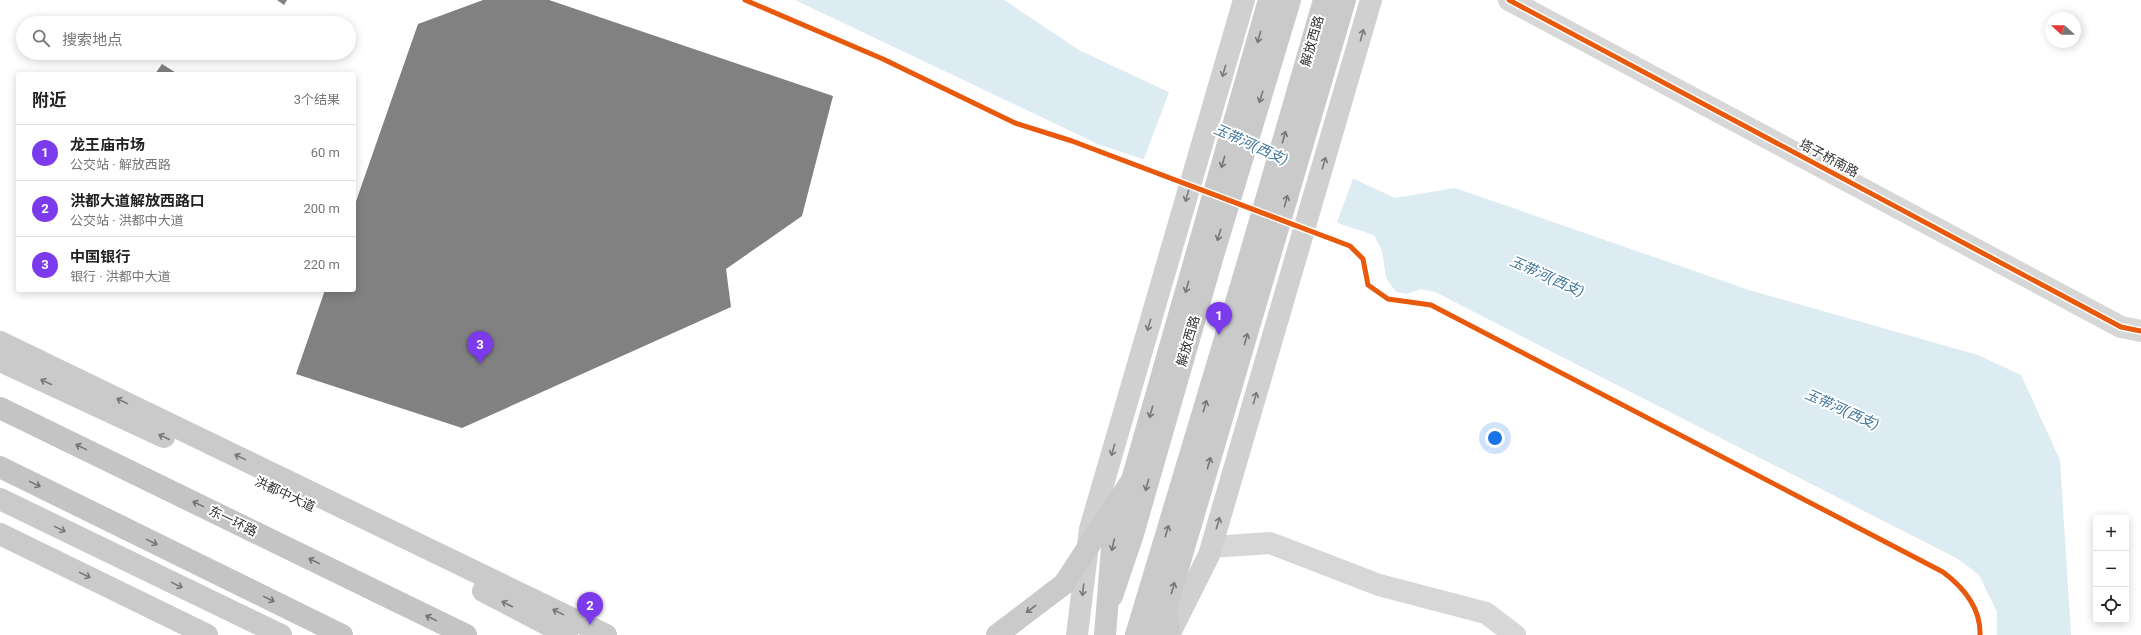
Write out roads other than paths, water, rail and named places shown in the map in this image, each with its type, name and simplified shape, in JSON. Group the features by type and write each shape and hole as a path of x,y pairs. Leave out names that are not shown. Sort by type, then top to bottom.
{"highway":[{"name":"东一环路","path":"0,408 466,635"},
{"path":"0,467 342,635"}],"main road":[{"path":"1077,635 1090,529 1244,0"},
{"path":"1105,635 1112,548 1269,0"},
{"name":"解放西路","path":"1099,635 1133,534 1212,259 1290,0"},
{"name":"解放西路","path":"1136,635 1246,269 1324,0"},
{"path":"1149,635 1166,609 1345,0"},
{"path":"1169,635 1212,547 1289,281 1353,69 1371,0"},
{"path":"0,342 606,635"},
{"name":"洪都中大道","path":"0,361 377,537 567,635"},
{"path":"997,635 1064,584 1132,480"},
{"path":"0,499 281,635"},
{"path":"0,534 206,635"},
{"path":"1166,609 1169,635"}],"street":[{"name":"塔子桥南路","path":"1509,0 2122,327 2141,331"},
{"path":"1212,547 1270,543 1379,585 1486,613 1515,635"}],"water":[{"name":"玉带河(西支)","path":"795,0 1004,0 1079,50 1395,198 1455,188 1752,291 1978,355 2021,375 2060,460 2071,635 1997,635 1997,612 1979,575 1958,559 1435,292 1421,289 1407,294 1396,292 1386,278 1382,251 1374,235 1100,145"}],"place":[{"name":"龙王庙市场","path":"1219,335"},
{"name":"中国银行","path":"480,364"},
{"name":"洪都大道解放西路口","path":"590,625"}]}
